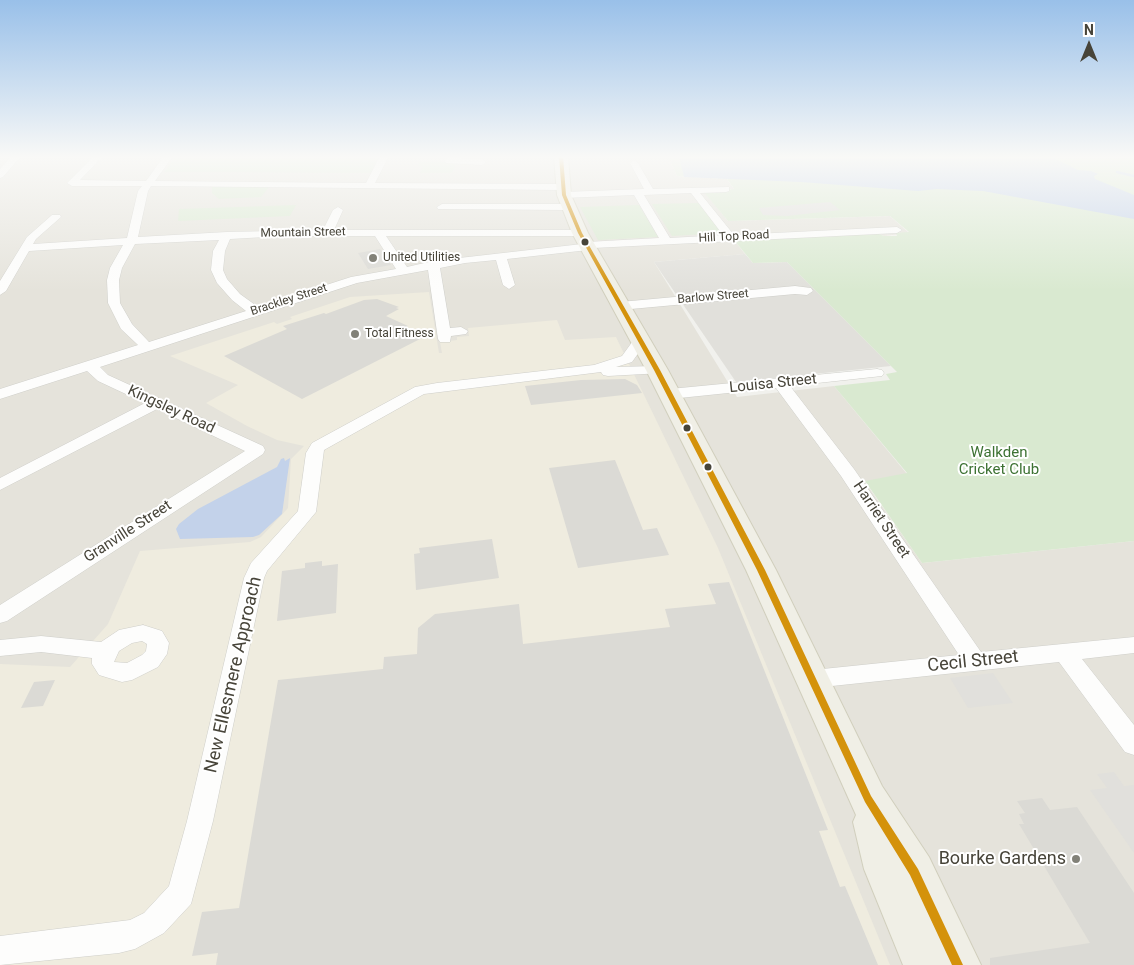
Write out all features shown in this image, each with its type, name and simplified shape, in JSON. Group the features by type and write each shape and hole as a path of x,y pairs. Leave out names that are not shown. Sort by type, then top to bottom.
{"main road":[{"path":"567,201 585,242 670,394 761,570 868,799 914,872 958,965"},
{"path":"868,799 885,869 926,965"}],"street":[{"path":"141,201 131,241 116,268 112,291 114,303 122,320 146,346"},
{"path":"432,233 444,201"},
{"path":"442,207 509,201"},
{"path":"642,201 666,240"},
{"path":"702,201 730,237"},
{"path":"327,233 338,210"},
{"path":"0,291 35,234 56,217"},
{"name":"Hill Top Road","path":"585,242 897,230"},
{"path":"378,232 403,270"},
{"name":"Mountain Street","path":"26,248 226,235 378,232 432,233 585,242"},
{"path":"226,235 219,250 217,270 221,280 236,297 255,311"},
{"name":"Brackley Street","path":"0,394 338,285 434,264 500,256 585,242"},
{"path":"500,256 511,281"},
{"path":"434,264 444,336 461,331"},
{"name":"Barlow Street","path":"620,306 795,290 807,291"},
{"name":"New Ellesmere Approach","path":"565,374 596,369 627,360 640,341"},
{"name":"Kingsley Road","path":"89,364 103,378 256,450"},
{"name":"New Ellesmere Approach","path":"596,369 655,367"},
{"name":"New Ellesmere Approach","path":"0,951 119,938 135,934 154,923 169,910 181,894 200,821 254,578 258,568 307,512 314,453 318,447 420,390 437,386 655,367"},
{"name":"Louisa Street","path":"670,394 877,373"},
{"name":"Harriet Street","path":"780,383 848,473 975,662"},
{"path":"0,484 157,403"},
{"name":"Granville Street","path":"2,620 256,450"},
{"path":"0,648 41,644 106,651"},
{"name":"Cecil Street","path":"813,679 1134,645"},
{"path":"1064,652 1134,744"}],"shaded area":[{"path":"0,201 712,201 728,221 890,216 909,233 884,236 877,233 734,240 745,254 654,262 737,397 834,386 907,474 865,482 922,563 1134,541 1134,965 0,965"},
{"path":"830,202 840,210 787,216 763,215 759,208"},
{"path":"745,254 753,263 787,262 891,366 736,382 654,262"},
{"path":"429,292 439,353 442,353 440,342 469,336 468,328 557,320 565,340 616,337 718,548 890,965 0,965 0,664 70,667 108,624 140,551 250,542 261,537 288,508 291,459 304,446 277,440 206,403 238,385 170,356 274,322 277,324 292,319 290,317 350,297"},
{"path":"993,673 1013,703 968,708 950,678"},
{"path":"1114,772 1124,786 1134,785 1134,853 1090,790 1107,788 1097,774"}],"green space":[{"name":"Walkden Cricket Club","path":"711,201 1134,201 1134,541 922,563 865,481 907,473 834,386 890,380 886,374 897,372 787,262 753,263 733,239 877,233 884,236 897,236 896,233 909,232 890,216 728,221"},
{"path":"699,203 722,233 672,236 652,204"},
{"path":"296,205 290,216 178,221 179,209"},
{"path":"639,205 658,237 598,240 580,207"}],"water":[{"path":"1037,201 1134,201 1134,219"},
{"path":"284,458 285,461 290,458 282,514 259,535 253,537 180,539 176,529 179,524 198,509 277,467 281,459"}],"building":[{"name":"United Utilities","path":"380,249 391,265 368,269 358,253"},
{"path":"377,299 399,307 396,308 399,309 386,316 408,326 401,330 422,338 302,399 224,356 287,329 283,326 324,313 326,314 364,300"},
{"path":"625,379 637,385 642,393 531,405 525,386 581,380"},
{"path":"615,460 643,530 657,528 669,555 578,568 549,468"},
{"path":"492,539 499,578 416,590 414,554 420,553 419,548"},
{"path":"322,561 322,566 338,564 336,613 277,621 282,571 305,568 305,563"},
{"path":"729,582 828,830 819,831 840,887 845,886 878,965 216,965 218,953 192,956 202,912 239,908 278,680 383,669 384,657 417,654 418,628 435,614 519,604 523,644 670,627 665,609 716,604 708,584"},
{"path":"55,680 43,706 21,708 34,682"},
{"name":"Bourke Gardens","path":"1042,798 1050,810 1077,807 1134,893 1134,965 990,965 990,958 1090,943 1019,824 1024,824 1019,814 1025,813 1017,801"}],"transit line":[{"path":"567,201 580,233 657,370 761,570 868,799 914,872 958,965"}],"place":[{"name":"United Utilities","path":"373,258"},
{"name":"Total Fitness","path":"355,334"},
{"name":"Bourke Gardens","path":"1076,859"}]}
